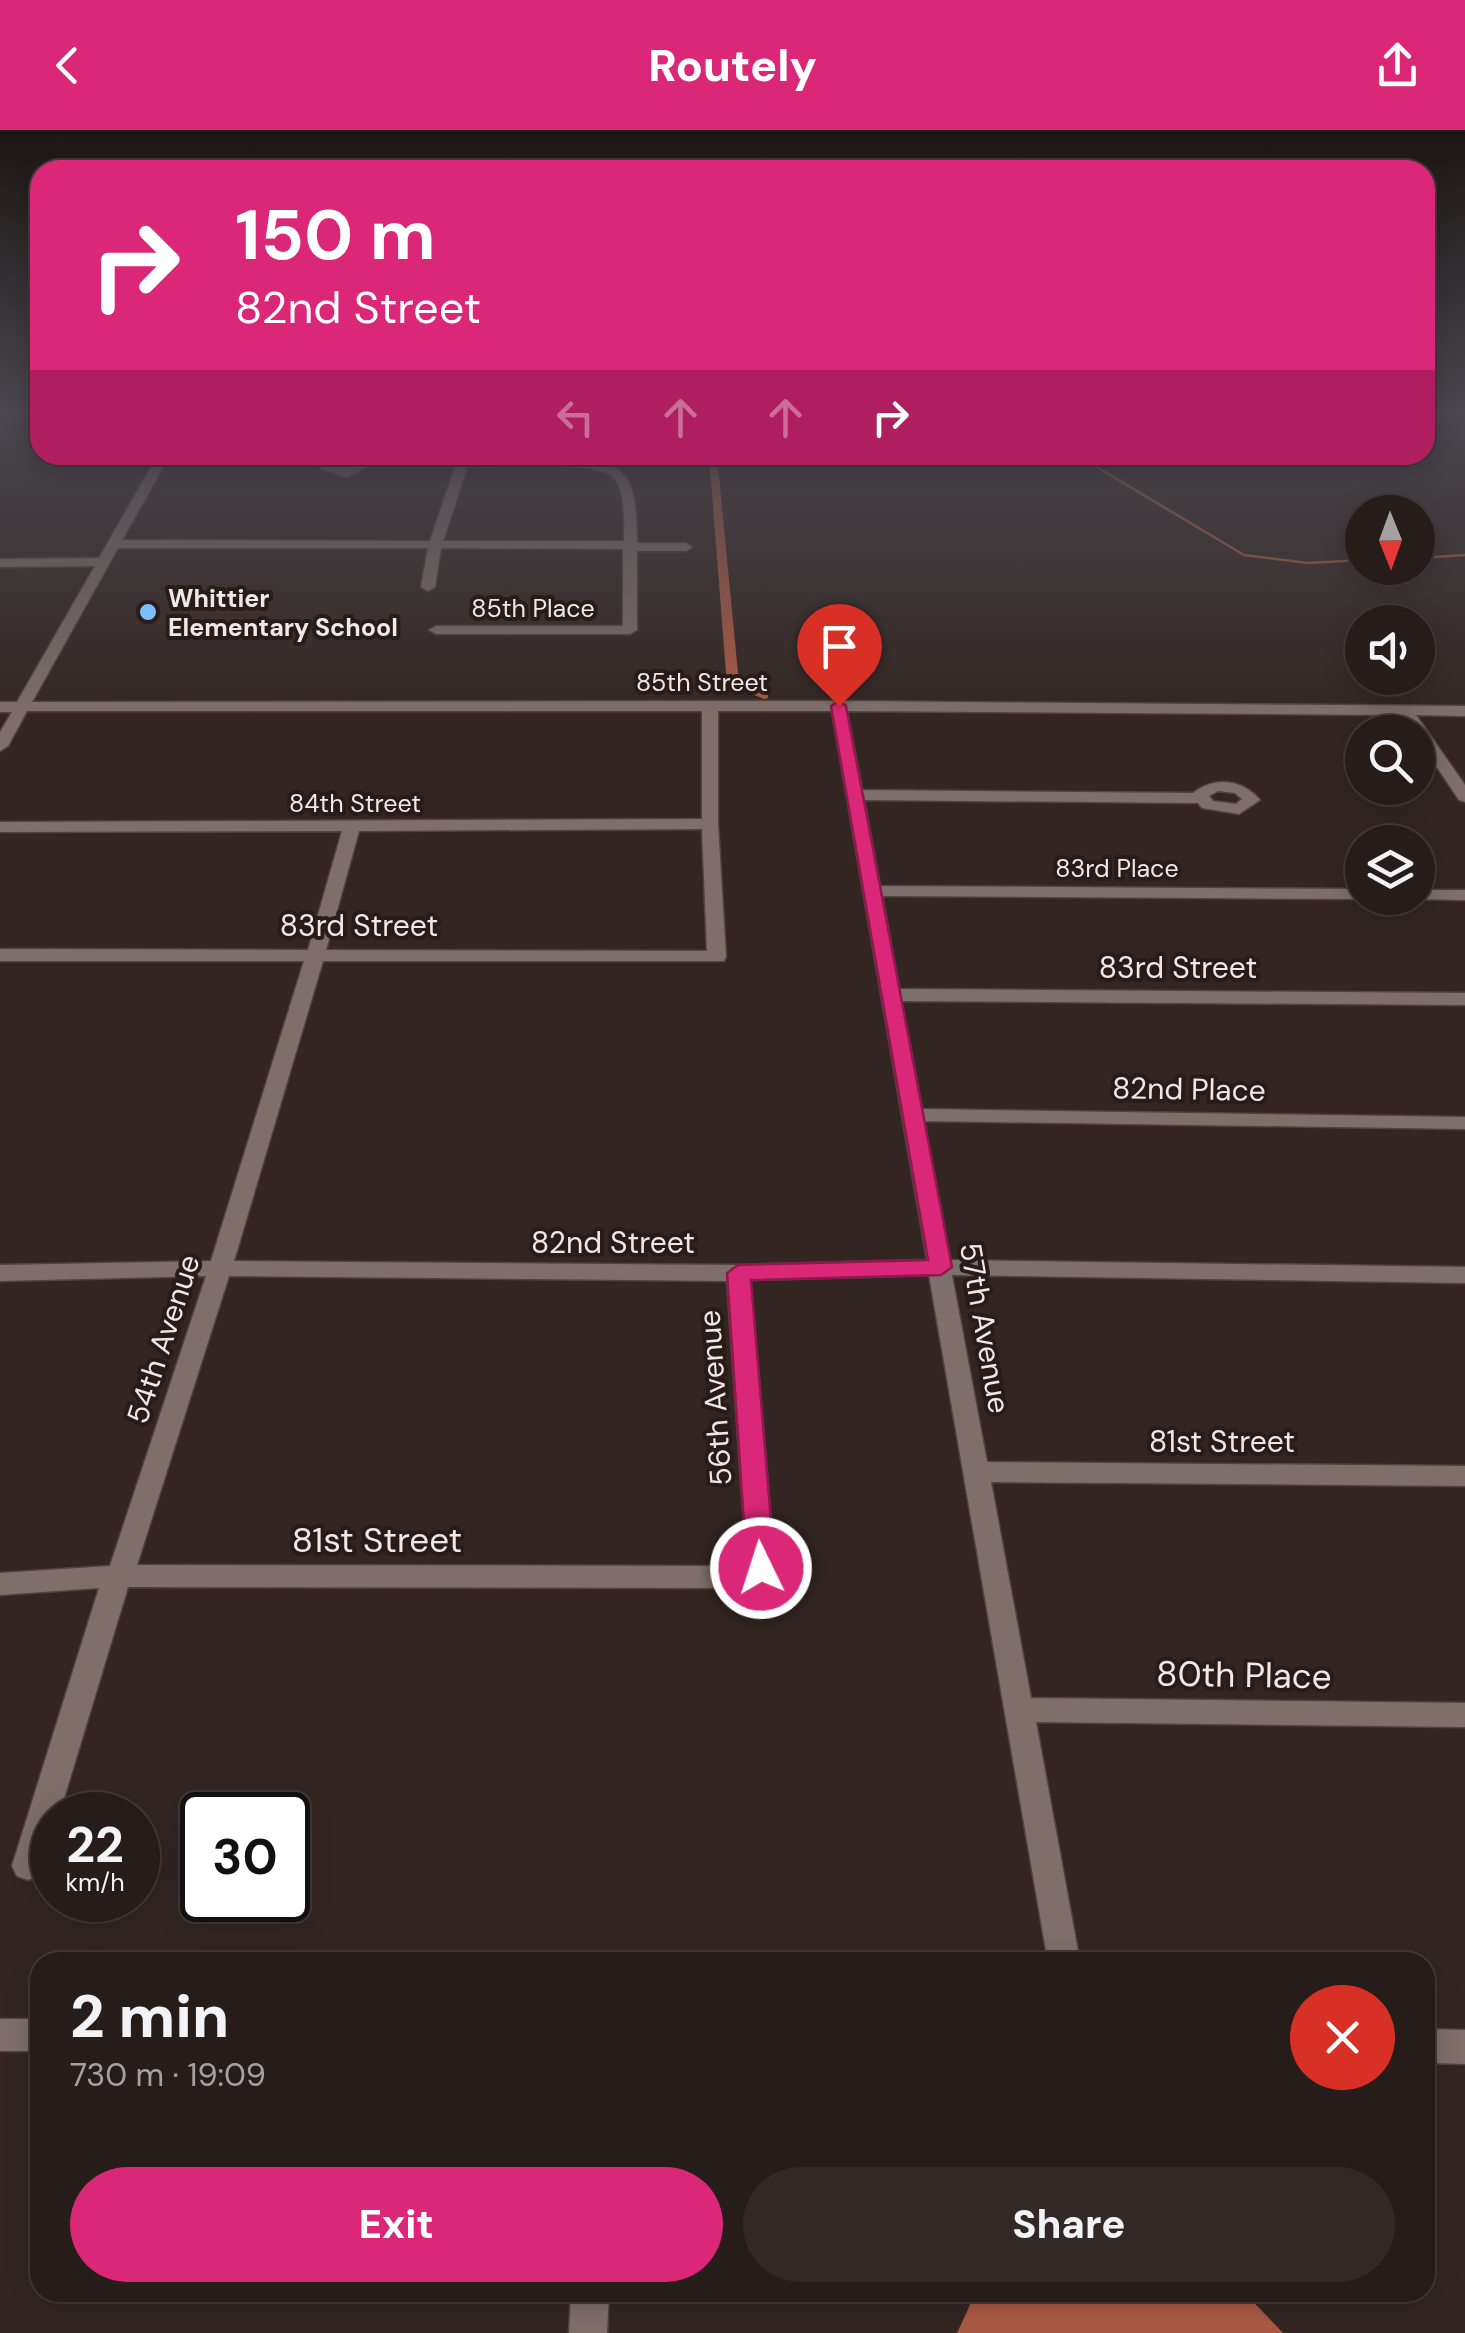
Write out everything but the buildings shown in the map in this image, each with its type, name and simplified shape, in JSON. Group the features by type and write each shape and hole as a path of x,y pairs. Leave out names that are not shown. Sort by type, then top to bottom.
{"street":[{"path":"0,746 129,515"},
{"path":"428,586 445,515"},
{"path":"628,546 629,515"},
{"path":"112,544 686,547"},
{"name":"85th Place","path":"436,630 630,630 628,546"},
{"path":"0,564 102,562"},
{"name":"85th Street","path":"0,707 839,706 1465,711"},
{"name":"57th Avenue","path":"839,706 1062,1952"},
{"path":"710,707 710,824"},
{"path":"1405,710 1465,797"},
{"path":"853,795 1200,798"},
{"name":"84th Street","path":"0,827 710,824"},
{"name":"83rd Street","path":"0,954 718,957 710,824"},
{"name":"54th Avenue","path":"28,1866 109,1596 120,1576 221,1268 317,955 350,828"},
{"name":"83rd Place","path":"870,891 1345,894"},
{"path":"1435,894 1465,895"},
{"name":"83rd Street","path":"892,995 1465,999"},
{"name":"82nd Place","path":"913,1115 1465,1122"},
{"name":"82nd Street","path":"0,1272 221,1268 738,1273 941,1267 1465,1276"},
{"name":"56th Avenue","path":"738,1273 761,1568 754,1577"},
{"name":"81st Street","path":"978,1472 1465,1476"},
{"name":"81st Street","path":"0,1584 120,1576 742,1580 754,1577"},
{"name":"80th Place","path":"1021,1710 1465,1714"},
{"path":"0,2035 30,2035"},
{"path":"1435,2046 1465,2046"},
{"path":"588,2333 590,2302"}],"shaded area":[{"path":"971,2302 1254,2302 1283,2333 957,2333"}],"waterway":[{"path":"718,515 732,673 740,685 764,696"},
{"path":"1177,515 1244,555 1308,563 1345,561"},
{"path":"1435,557 1465,555"}],"place":[{"name":"Whittier Elementary School","path":"148,612"}],"route":[{"path":"761,1568 738,1273 941,1267 839,706"}]}
